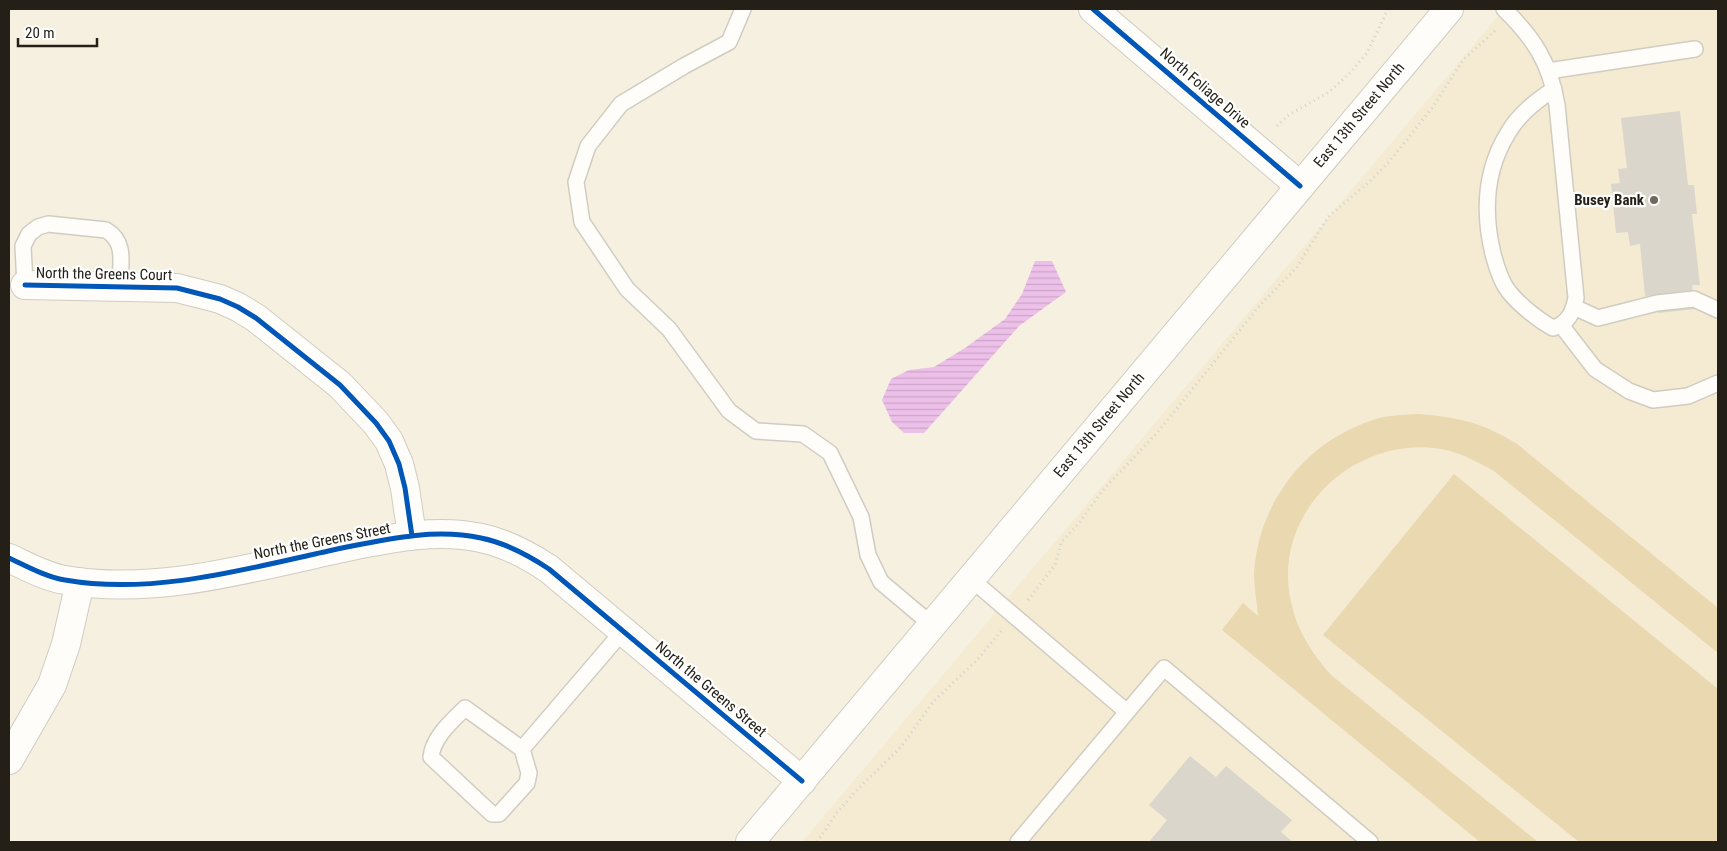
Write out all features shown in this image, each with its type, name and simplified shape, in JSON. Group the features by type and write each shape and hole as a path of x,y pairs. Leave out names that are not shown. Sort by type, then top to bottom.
{"street":[{"name":"North Foliage Drive","path":"1093,9 1300,186"},
{"name":"East 13th Street North","path":"750,842 1448,9"},
{"name":"North the Greens Court","path":"25,285 177,288 220,299 256,318 340,386 376,423 389,441 405,488 412,536"},
{"name":"North the Greens Street","path":"9,558 63,580 104,585 134,585 186,580 412,536 456,535 481,538 531,557 549,569 802,781"},
{"path":"9,760 52,685 66,644 80,582"}],"lane":[{"path":"743,9 730,42 684,66 621,104 588,146 576,182 582,222 627,289 670,329 729,411 756,430 803,434 830,453 861,518 868,555 881,582 932,625"},
{"path":"1507,12 1525,30 1534,43 1548,71 1554,89 1576,298 1570,317 1561,325 1553,328 1548,326 1514,297 1505,286 1497,270 1490,242 1487,195 1493,165 1508,133 1525,111 1554,89"},
{"path":"1548,71 1695,49"},
{"path":"25,285 23,246 29,234 38,227 48,224 106,230 114,234 121,248 120,286"},
{"path":"1574,307 1598,318 1657,303 1694,299 1718,310"},
{"path":"1561,325 1595,369 1628,391 1653,400 1688,396 1718,383"},
{"path":"971,579 1127,712"},
{"path":"522,749 623,631"},
{"path":"1018,842 1164,668 1370,842"},
{"path":"465,708 522,749 530,773 527,783 499,814 492,814 431,757 432,749 448,725 465,708"}],"path":[{"path":"1277,126 1287,116 1330,92 1349,74 1367,53 1388,9"},
{"path":"817,842 838,811 901,746 933,702 978,659 1014,616 1055,565 1061,543 1079,523 1102,490 1157,433 1261,304 1297,267 1328,217 1368,183 1389,162 1432,108 1463,60 1507,12"}],"shaded area":[{"path":"1504,9 1718,9 1718,842 802,842"},
{"path":"1035,261 1052,261 1066,292 1019,326 924,433 904,433 892,422 882,400 891,379 909,370 934,367 965,348 1005,319 1022,294"},
{"path":"1418,414 1470,422 1493,431 1517,444 1718,608 1718,653 1494,471 1448,450 1409,448 1378,454 1350,468 1326,487 1307,511 1294,539 1288,569 1294,613 1301,632 1312,650 1331,675 1538,842 1480,842 1222,630 1243,603 1258,616 1254,584 1257,548 1275,500 1307,460 1326,443 1349,430 1373,420"},
{"path":"1454,474 1718,689 1718,842 1579,842 1323,635"}],"building":[{"name":"Busey Bank","path":"1680,111 1688,185 1694,185 1697,214 1692,214 1700,285 1692,285 1695,309 1658,313 1657,295 1645,296 1640,244 1630,246 1628,232 1616,233 1611,184 1620,183 1618,169 1627,168 1621,118"},
{"path":"1190,756 1216,777 1226,766 1292,820 1281,832 1293,842 1149,842 1167,820 1149,805"}],"cycle path":[{"path":"1093,9 1300,186"},
{"path":"25,285 177,288 220,299 256,318 340,385 376,423 389,441 399,464 405,488 412,536"},
{"path":"9,558 58,579 99,584 134,584 169,582 239,571 394,538 446,534 490,540 516,550 549,569 802,781"}],"place":[{"name":"Busey Bank","path":"1654,200"}]}
